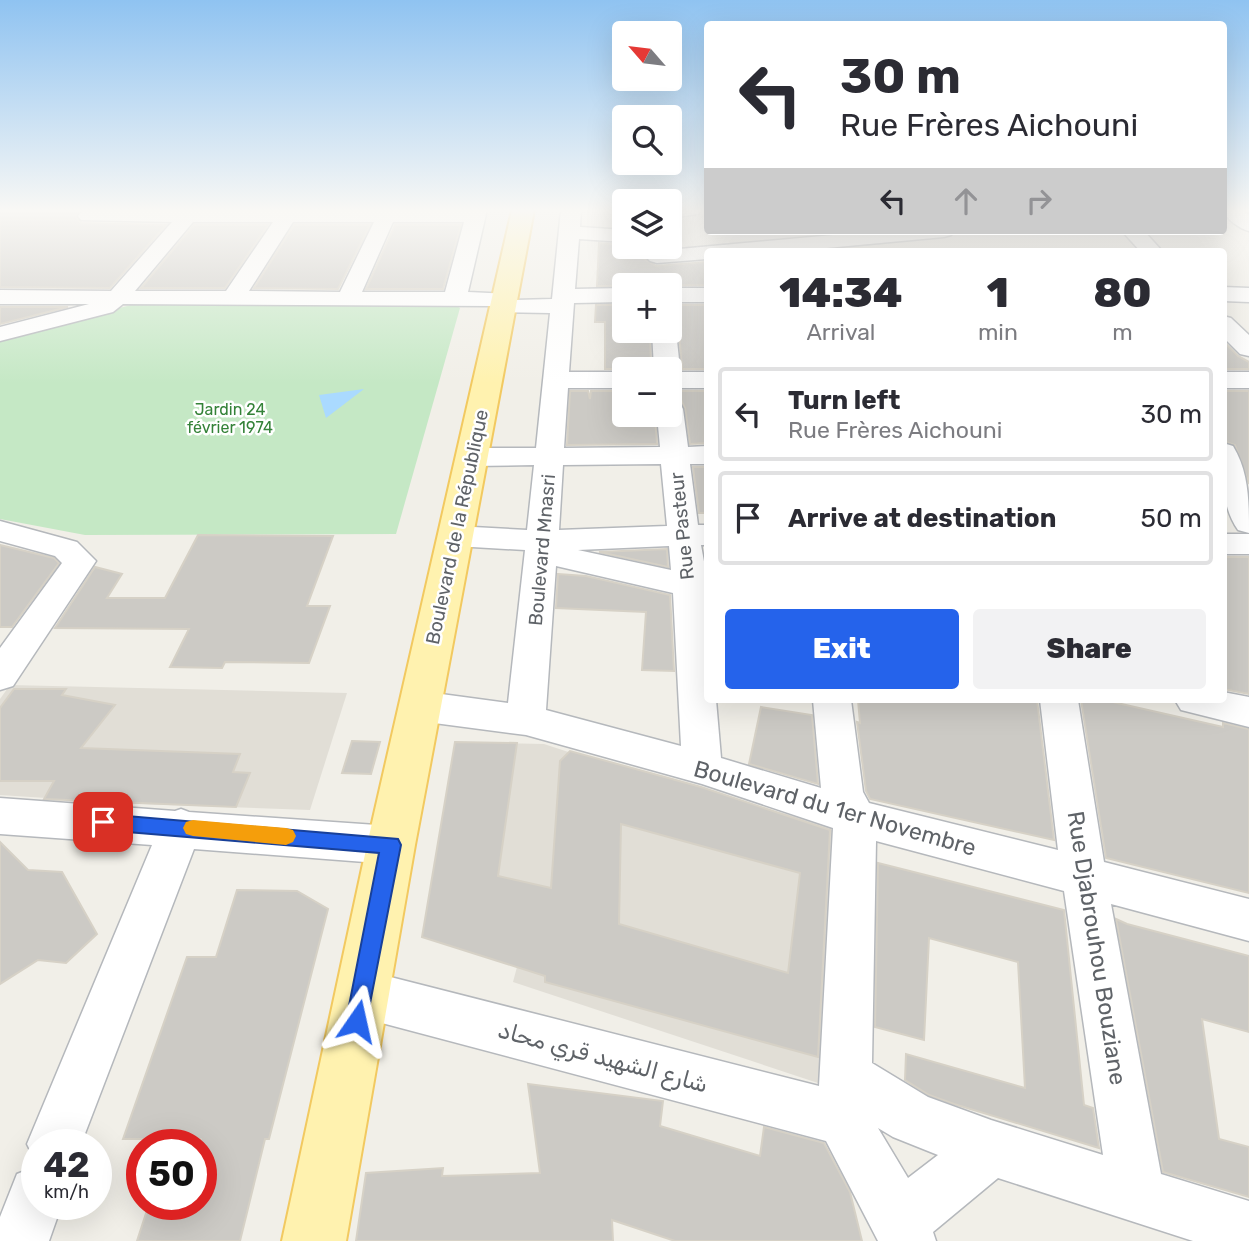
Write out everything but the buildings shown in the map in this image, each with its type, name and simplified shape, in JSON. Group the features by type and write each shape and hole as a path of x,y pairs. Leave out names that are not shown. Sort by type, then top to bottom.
{"main road":[{"name":"Boulevard de la République","path":"314,1241 419,706 510,268"}],"street":[{"path":"0,334 105,307 118,297 143,268"},
{"path":"233,298 252,268"},
{"path":"348,299 362,268"},
{"path":"455,299 463,268"},
{"name":"Boulevard Mnasri","path":"526,720 566,268"},
{"path":"1227,294 1249,295"},
{"path":"0,297 455,299 612,295"},
{"path":"682,295 704,295"},
{"path":"1227,327 1249,349"},
{"path":"558,380 612,380"},
{"path":"682,380 704,380"},
{"path":"1227,380 1249,380"},
{"name":"Rue Pasteur","path":"678,427 691,455 698,587 702,768"},
{"path":"1227,452 1249,451"},
{"path":"471,457 691,455"},
{"path":"1227,463 1249,523"},
{"path":"0,531 66,549 80,561 0,676"},
{"path":"455,536 542,541 694,535"},
{"path":"542,541 562,557 698,587"},
{"path":"1227,544 1249,544"},
{"path":"832,703 842,794 855,817 845,1098 904,1231 991,1148"},
{"name":"Rue Djabrouhou Bouziane","path":"1059,703 1084,878 1137,1196"},
{"path":"1208,703 1249,712"},
{"name":"Boulevard du 1er Novembre","path":"419,706 526,720 702,768 855,817 1249,920"},
{"path":"0,816 181,827 391,845"},
{"path":"60,1129 181,827"},
{"name":"شارع الشهيد قري محاد","path":"363,994 845,1098 912,1118 991,1148 1137,1196 1249,1230"},
{"path":"20,1241 28,1220"}],"shaded area":[{"path":"10,685 347,693 310,810 139,804 0,795 0,699"},
{"path":"455,742 544,744 675,787 840,827 821,1084 513,982 517,967 422,937"}],"green space":[{"name":"Jardin 24 février 1974","path":"151,300 449,301 460,308 396,534 85,535 0,519 0,338"}],"water":[{"path":"364,389 326,418 319,395"}],"slow traffic":[{"path":"193,828 286,836"}],"route":[{"path":"103,822 391,845 357,1021"}]}
